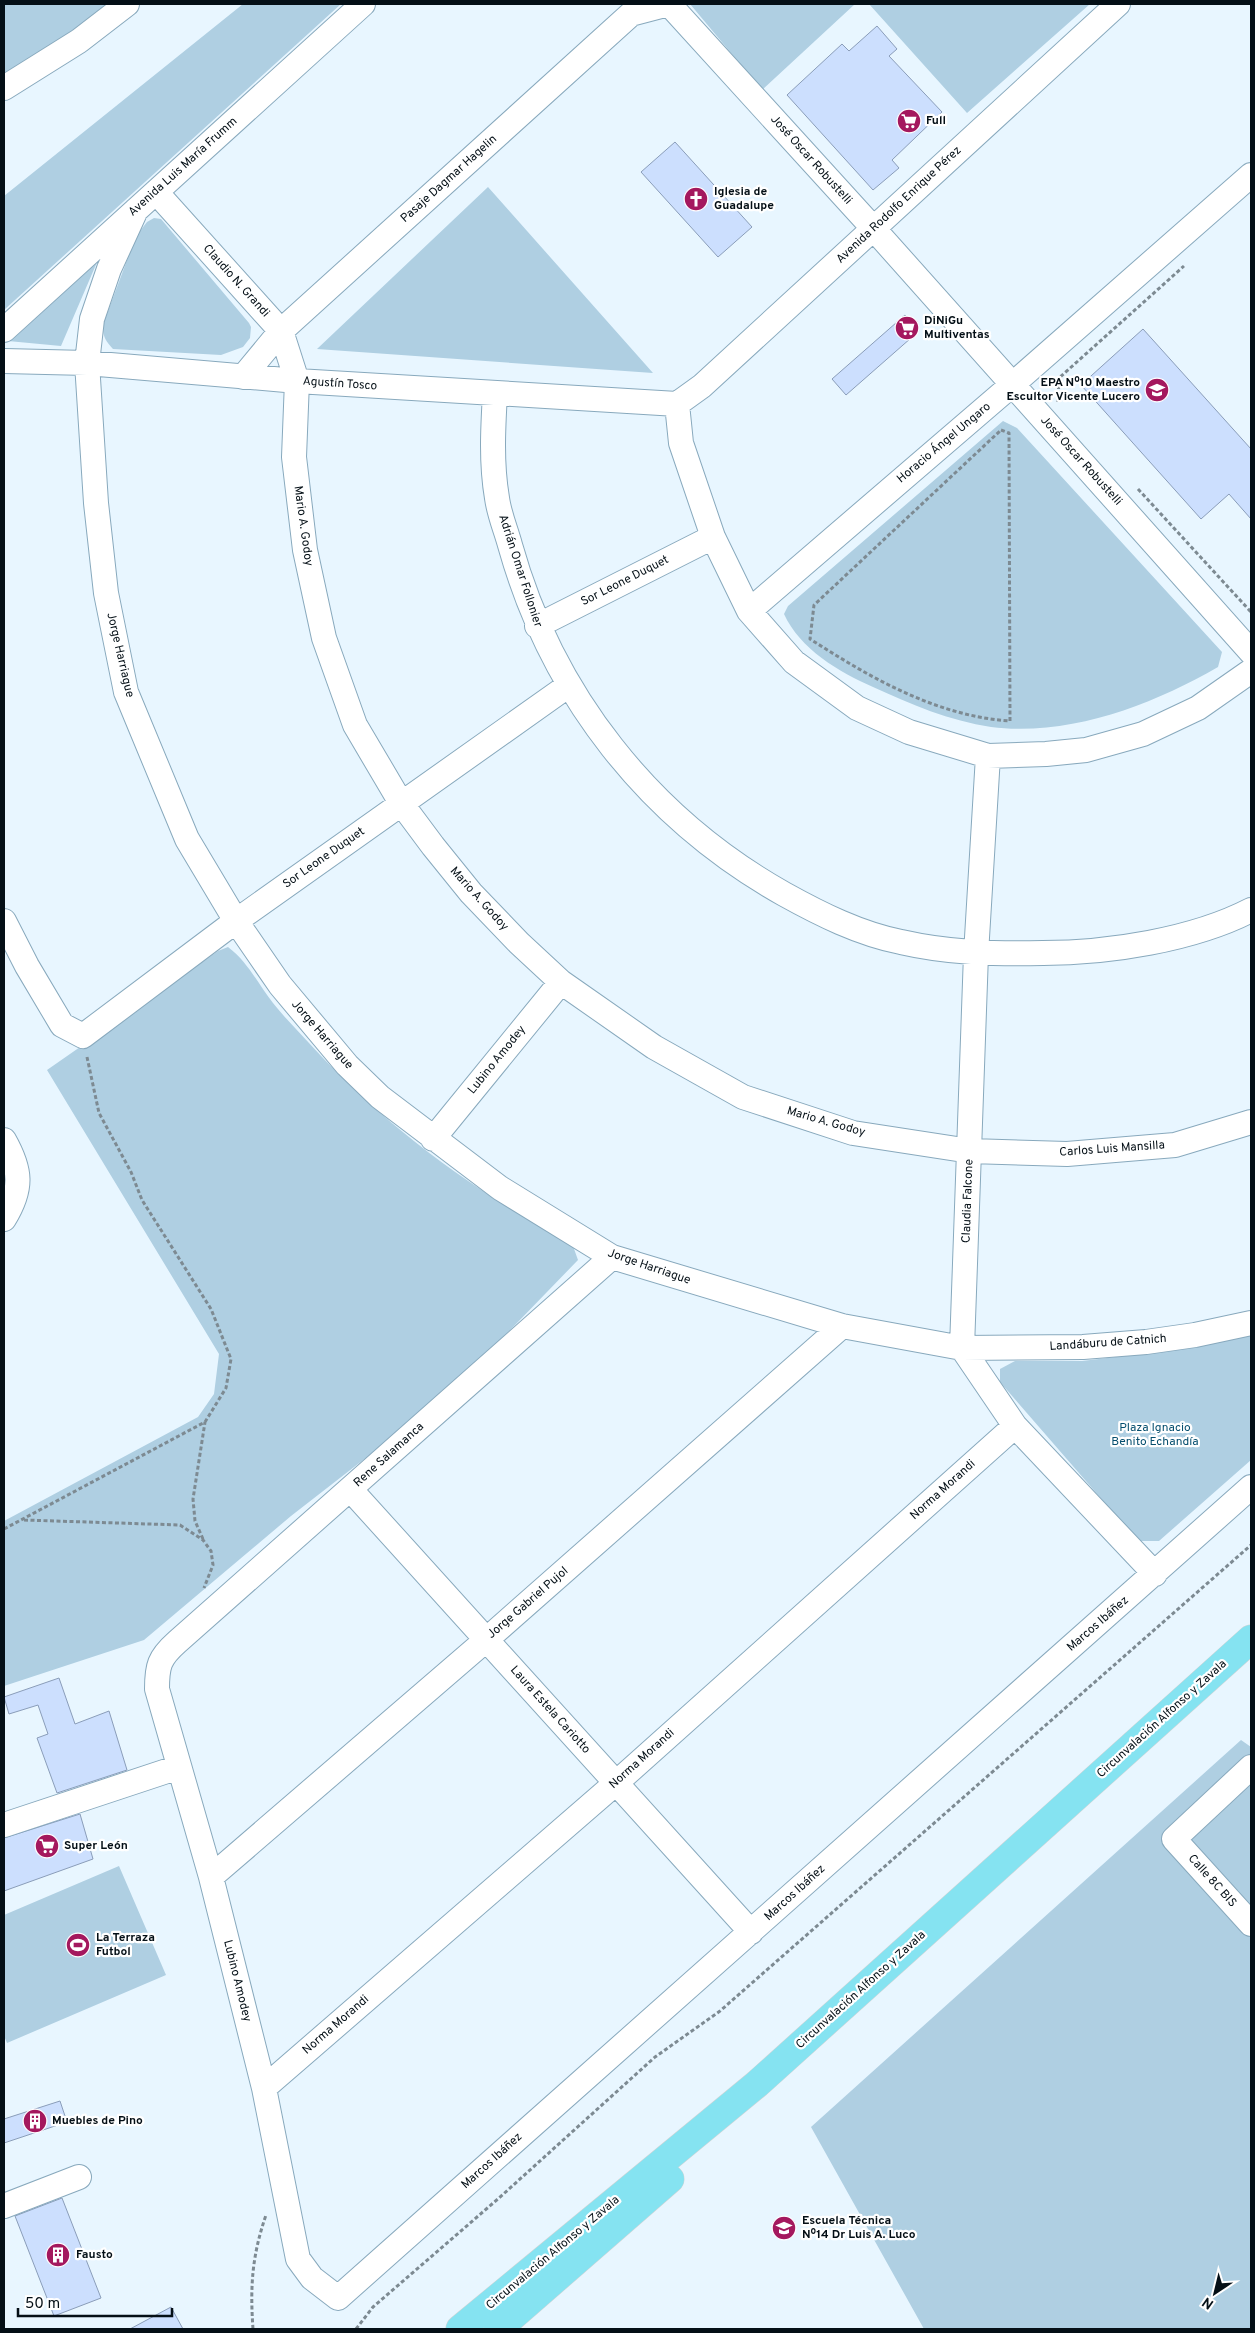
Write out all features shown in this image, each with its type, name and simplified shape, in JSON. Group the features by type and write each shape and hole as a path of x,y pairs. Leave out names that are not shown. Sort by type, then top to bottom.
{"main road":[{"name":"Circunvalación Alfonso y Zavala","path":"460,2329 757,2084 1251,1639"},
{"name":"Circunvalación Alfonso y Zavala","path":"498,2329 899,1980 1251,1658"}],"street":[{"path":"4,88 79,41 126,4"},
{"name":"Avenida Luis María Frumm","path":"4,330 363,4"},
{"name":"José Oscar Robustelli","path":"669,4 873,228 1251,652"},
{"name":"Pasaje Dagmar Hagelin","path":"243,377 281,331 626,9 669,4"},
{"name":"Avenida Rodolfo Enrique Pérez","path":"677,404 702,386 1118,4"},
{"name":"Horacio Ángel Ungaro","path":"748,611 1013,384 1251,175"},
{"name":"Claudio N. Grandi","path":"156,192 281,331 297,381"},
{"name":"Jorge Harriague","path":"136,210 109,268 92,319 87,363 96,503 106,593 126,692 187,839 236,921 280,985 347,1066 380,1097 500,1188 612,1257 842,1326 962,1348"},
{"name":"Agustín Tosco","path":"4,361 87,363 297,381 677,404"},
{"name":"Mario A. Godoy","path":"297,381 294,457 305,550 324,638 355,725 401,803 471,893 519,943 561,982 654,1047 743,1097 853,1133 970,1150"},
{"name":"Adrián Omar Follonier","path":"495,393 493,441 497,498 515,562 537,626 569,685 616,755 672,814 746,872 812,910 853,927 900,942 976,954 1083,953 1177,937 1251,910"},
{"path":"677,404 681,443 713,537 748,611 794,662 857,708 909,732 988,756 1046,754 1086,750 1143,734 1198,708 1251,671"},
{"name":"Sor Leone Duquet","path":"537,626 713,537"},
{"name":"Sor Leone Duquet","path":"83,1036 236,921 569,685"},
{"name":"Claudia Falcone","path":"962,1348 976,954 988,756"},
{"path":"4,922 27,966 62,1025 83,1036"},
{"name":"Lubino Amodey","path":"433,1139 561,982"},
{"name":"Carlos Luis Mansilla","path":"970,1150 1067,1154 1175,1145 1251,1122"},
{"path":"4,1140 18,1170 19,1187 12,1206 4,1219"},
{"name":"Rene Salamanca","path":"165,1652 612,1257"},
{"name":"Landáburu de Catnich","path":"962,1348 1083,1347 1146,1342 1251,1324"},
{"name":"Jorge Gabriel Pujol","path":"211,1877 486,1640 842,1326"},
{"path":"962,1348 1015,1426 1155,1574"},
{"name":"Norma Morandi","path":"264,2088 616,1783 1015,1426"},
{"name":"Marcos Ibáñez","path":"338,2298 1251,1487"},
{"name":"Laura Estela Cariotto","path":"350,1489 751,1932"},
{"name":"Lubino Amodey","path":"165,1652 157,1668 157,1689 211,1877 264,2088 298,2259 312,2278 338,2298"},
{"path":"4,1825 179,1767"},
{"name":"Calle 8C BIS","path":"1251,1767 1174,1839 1251,1924"},
{"path":"4,2206 79,2177"}],"path":[{"path":"1065,409 1058,402 1059,378 1185,265"},
{"path":"1001,430 1009,433 1010,720 964,713 900,692 868,675 810,639 814,605 1001,430"},
{"path":"1131,482 1251,612"},
{"path":"83,1036 99,1113 131,1172 142,1200 211,1309 231,1359 226,1388 205,1422 193,1500 195,1520 211,1550 213,1565 201,1594"},
{"path":"4,1529 205,1422"},
{"path":"21,1520 180,1525 204,1540"},
{"path":"356,2329 373,2307 499,2198 655,2057 720,2011 1251,1545"},
{"path":"253,2329 250,2289 257,2242 269,2208"}],"green space":[{"path":"4,4 112,4 4,78"},
{"path":"243,4 341,4 4,310 4,196"},
{"path":"690,4 855,4 762,90"},
{"path":"869,4 1090,4 967,113"},
{"path":"488,187 653,373 317,349"},
{"path":"154,218 161,219 249,323 251,327 250,338 243,347 221,355 113,349 104,337 104,322 136,236 147,222"},
{"path":"101,253 61,346 8,341"},
{"path":"1003,421 1017,428 1222,652 1218,667 1166,694 1109,715 1050,727 1020,729 991,727 960,721 930,711 860,681 834,667 810,649 800,638 784,614 788,606"},
{"path":"228,947 247,966 273,1003 332,1068 381,1114 461,1176 573,1246 578,1260 448,1394 291,1516 144,1640 4,1686 4,1521 198,1417 214,1394 219,1354 47,1070 218,951"},
{"name":"Plaza Ignacio Benito Echandía","path":"1251,1333 1251,1460 1159,1541 1138,1541 1000,1382 1000,1369 1015,1361 1082,1361 1166,1351"},
{"path":"1241,1740 1251,1747 1251,2329 924,2329 811,2127"},
{"name":"La Terraza Futbol","path":"119,1866 166,1975 7,2043 4,2036 4,1915"}],"building":[{"path":"877,26 897,49 889,56 942,112 892,160 899,168 873,190 787,95 842,44 849,51"},
{"name":"Iglesia de Guadalupe","path":"675,142 752,227 718,257 641,172"},
{"path":"905,315 919,331 846,395 832,379"},
{"name":"EPA Nº10 Maestro Escultor Vicente Lucero","path":"1143,329 1251,449 1251,519 1229,494 1201,519 1081,385"},
{"path":"59,1678 75,1724 109,1711 127,1770 57,1793 37,1738 48,1734 38,1705 9,1714 4,1697"},
{"name":"Super León","path":"80,1814 93,1859 4,1891 4,1838"},
{"name":"Muebles de Pino","path":"60,2101 67,2122 4,2143 4,2119"},
{"name":"Fausto","path":"62,2198 101,2298 54,2316 15,2216"},
{"path":"171,2307 183,2329 130,2329"}],"place":[{"name":"Full","path":"909,121"},
{"name":"Iglesia de Guadalupe","path":"696,199"},
{"name":"DiNiGu Multiventas","path":"907,328"},
{"name":"EPA Nº10 Maestro Escultor Vicente Lucero","path":"1157,390"},
{"name":"Super León","path":"47,1846"},
{"name":"La Terraza Futbol","path":"78,1945"},
{"name":"Muebles de Pino","path":"35,2121"},
{"name":"Escuela Técnica Nº14 Dr Luis A. Luco","path":"784,2228"},
{"name":"Fausto","path":"58,2255"}]}
